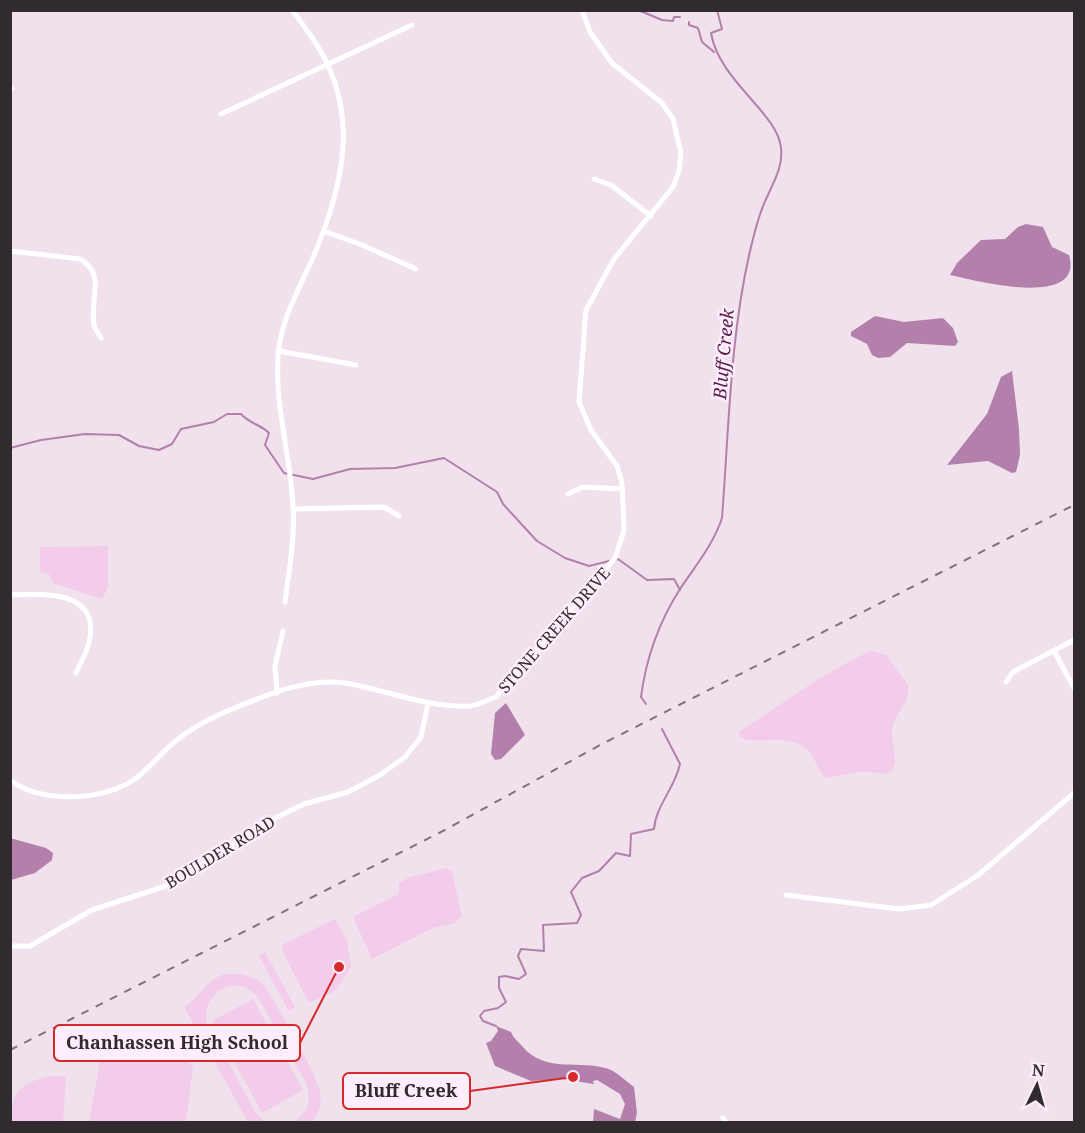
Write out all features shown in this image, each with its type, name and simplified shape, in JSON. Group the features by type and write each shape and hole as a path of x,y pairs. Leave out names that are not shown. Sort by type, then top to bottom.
{"street":[{"path":"285,602 293,509 278,390 279,351 285,322 330,218 345,131 339,92 327,63 291,10"},
{"name":"STONE CREEK DRIVE","path":"10,780 21,789 70,798 103,794 134,780 182,736 219,715 308,684 342,683 428,703 472,706 496,697 615,558 624,531 623,489 616,466 591,430 579,402 586,310 614,259 673,187 679,171 681,153 673,119 662,103 612,63 590,32 582,10"},
{"path":"221,114 412,25"},
{"path":"594,179 611,185 651,216"},
{"path":"324,231 362,244 416,269"},
{"path":"10,251 80,259 90,264 96,276 94,325 101,338"},
{"path":"279,351 356,365"},
{"path":"568,494 583,487 623,489"},
{"path":"293,509 384,507 399,516"},
{"path":"10,595 65,596 83,609 90,620 90,639 76,673"},
{"path":"277,693 275,666 283,631"},
{"path":"1006,682 1013,672 1074,640"},
{"path":"1054,651 1074,688"},
{"name":"BOULDER ROAD","path":"10,945 30,946 92,910 172,884 259,826 304,804 348,792 380,775 405,757 421,737 428,703"},
{"path":"786,895 898,909 930,905 977,876 1074,793"}],"shaded area":[{"path":"1026,224 1043,227 1052,247 1069,255 1069,272 1060,282 1044,287 1024,288 950,275 957,263 981,240 1005,239 1018,227"},
{"path":"875,316 904,322 943,318 953,328 958,342 955,346 907,343 890,357 878,358 872,355 867,344 851,336 851,332"},
{"path":"1012,371 1019,429 1020,455 1016,472 1012,473 988,461 947,465 987,414 1001,377"},
{"path":"108,546 108,587 102,599 53,583 49,574 40,572 40,547"},
{"path":"871,651 886,655 908,685 905,703 893,724 895,762 891,772 886,774 863,771 826,778 808,750 796,743 739,737 740,731 804,689"},
{"path":"506,703 525,735 501,759 495,760 491,754 495,713"},
{"path":"10,838 46,848 53,853 52,860 35,873 11,880"},
{"path":"447,868 452,871 462,917 453,924 433,928 372,959 353,917 399,894 399,883 410,877"},
{"path":"335,919 347,940 351,967 335,991 309,1003 282,950 284,944"},
{"path":"265,952 295,1007 289,1011 259,956"},
{"path":"225,974 244,975 260,982 283,1017 303,1053 320,1092 319,1108 312,1122 294,1122 307,1109 309,1098 307,1085 259,999 251,991 233,986 224,988 211,1000 206,1021 257,1115 266,1122 248,1122 184,1007 208,984"},
{"path":"253,999 303,1090 262,1113 212,1021"},
{"path":"496,1026 511,1032 531,1055 542,1060 600,1067 617,1074 634,1087 637,1113 635,1122 593,1122 594,1109 620,1119 625,1104 620,1094 597,1080 593,1081 594,1084 562,1079 531,1081 495,1066 486,1043 491,1041 498,1031"},
{"path":"111,1042 156,1045 167,1048 177,1052 193,1067 186,1122 89,1122 103,1045"},
{"path":"52,1076 66,1076 63,1122 11,1122 13,1103 20,1090 33,1081"}],"waterway":[{"name":"Bluff Creek","path":"638,10 662,20 673,21 674,17 680,17"},
{"name":"Bluff Creek","path":"646,704 641,697 643,683 660,627 672,602 709,546 722,518 734,347 744,280 758,220 781,161 781,148 770,122 736,81 716,50 711,33 722,29 717,10"},
{"name":"Bluff Creek","path":"689,22 689,25 698,28 702,42 714,52"},
{"path":"10,448 41,440 85,434 119,435 139,446 159,450 172,444 181,429 214,422 227,414 241,414 269,433 265,445 284,473 313,479 350,469 395,468 444,458 497,492 503,504 537,541 565,558 589,566 609,561"},
{"path":"614,560 618,559 647,580 674,579 680,590"},
{"name":"Bluff Creek","path":"496,1026 483,1021 480,1016 484,1011 498,1008 506,1002 499,988 499,977 519,979 526,974 518,956 521,949 544,951 543,925 577,923 581,915 571,892 582,878 599,871 616,853 630,856 631,834 654,829 658,812 678,773 680,764 662,729"}],"railway":[{"path":"10,1050 441,832 602,744 1074,505"}],"place":[{"name":"Chanhassen High School","path":"339,967"},
{"name":"Bluff Creek","path":"573,1077"}]}
